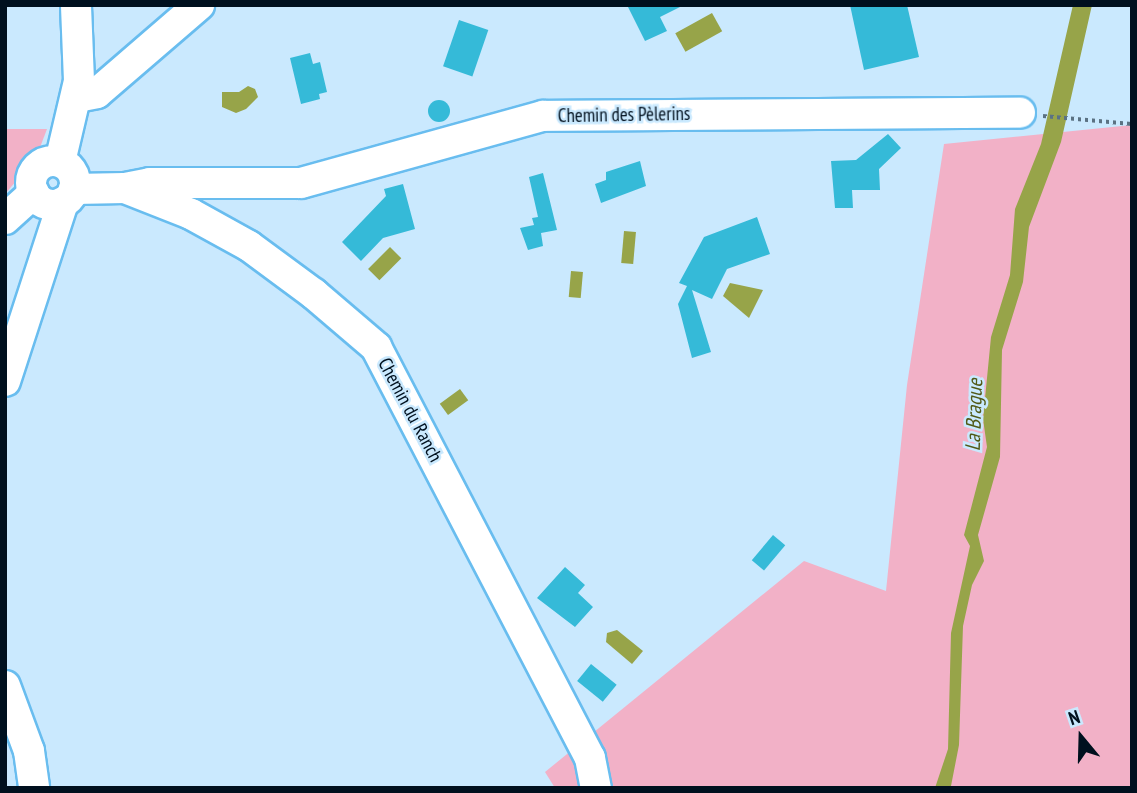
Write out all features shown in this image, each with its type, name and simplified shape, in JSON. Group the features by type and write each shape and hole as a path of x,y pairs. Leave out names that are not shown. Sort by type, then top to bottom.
{"street":[{"path":"60,162 77,97 76,5"},
{"path":"77,97 97,93 199,5"},
{"name":"Chemin des Pèlerins","path":"125,188 150,183 301,183 543,116 1020,113"},
{"path":"5,219 34,193 36,169 60,162"},
{"path":"5,381 69,195 73,172 60,162"},
{"name":"Chemin du Ranch","path":"69,195 125,188 191,214 249,246 314,293 376,347 590,758 596,788"},
{"path":"34,193 47,204 69,195"},
{"path":"5,686 29,751 34,788"}],"path":[{"path":"1020,113 1132,124"}],"shaded area":[{"path":"1073,5 1092,5 1061,142 1029,227 1023,282 1002,350 1000,457 978,535 984,561 972,585 963,626 959,745 951,786 935,788 948,749 951,633 970,546 964,535 987,447 983,419 991,337 1010,275 1015,209 1041,144"},
{"path":"712,13 722,31 685,52 675,33"},
{"path":"248,86 255,89 258,97 246,109 236,113 222,107 222,92 239,92"},
{"path":"1132,125 1132,788 555,788 545,772 804,561 886,591 907,385 944,144"},
{"path":"5,129 47,129 36,158 5,194"},
{"path":"624,231 636,232 633,264 621,263"},
{"path":"390,247 401,258 379,280 368,269"},
{"path":"571,271 583,272 581,298 569,297"},
{"path":"730,283 763,290 749,318 723,296"},
{"path":"460,389 468,400 448,415 440,404"},
{"path":"617,630 643,651 632,664 606,642 607,633"}],"building":[{"path":"627,5 684,5 660,17 667,31 645,41"},
{"path":"850,5 907,5 919,57 864,70"},
{"path":"459,20 488,30 472,76 443,66"},
{"path":"310,53 313,64 320,62 327,92 319,94 320,99 301,104 290,58"},
{"path":"439,100 447,103 450,111 447,119 439,122 431,119 428,111 431,103"},
{"path":"888,134 901,148 879,169 880,190 852,190 853,208 835,208 831,161 856,160"},
{"path":"640,161 646,186 601,203 595,184 606,180 606,172"},
{"path":"543,173 557,230 541,233 543,246 528,250 520,228 534,225 532,218 538,217 529,177"},
{"path":"403,184 415,229 383,238 361,261 342,242 386,196 384,189"},
{"path":"757,217 770,254 727,269 712,299 692,290 711,352 692,358 678,304 687,286 679,283 704,237"},
{"path":"773,535 785,545 764,571 752,560"},
{"path":"565,567 585,585 578,593 593,607 575,627 537,598"},
{"path":"591,664 617,685 603,702 577,681"}],"water label":[{"name":"La Brague","path":"974,415"}]}
